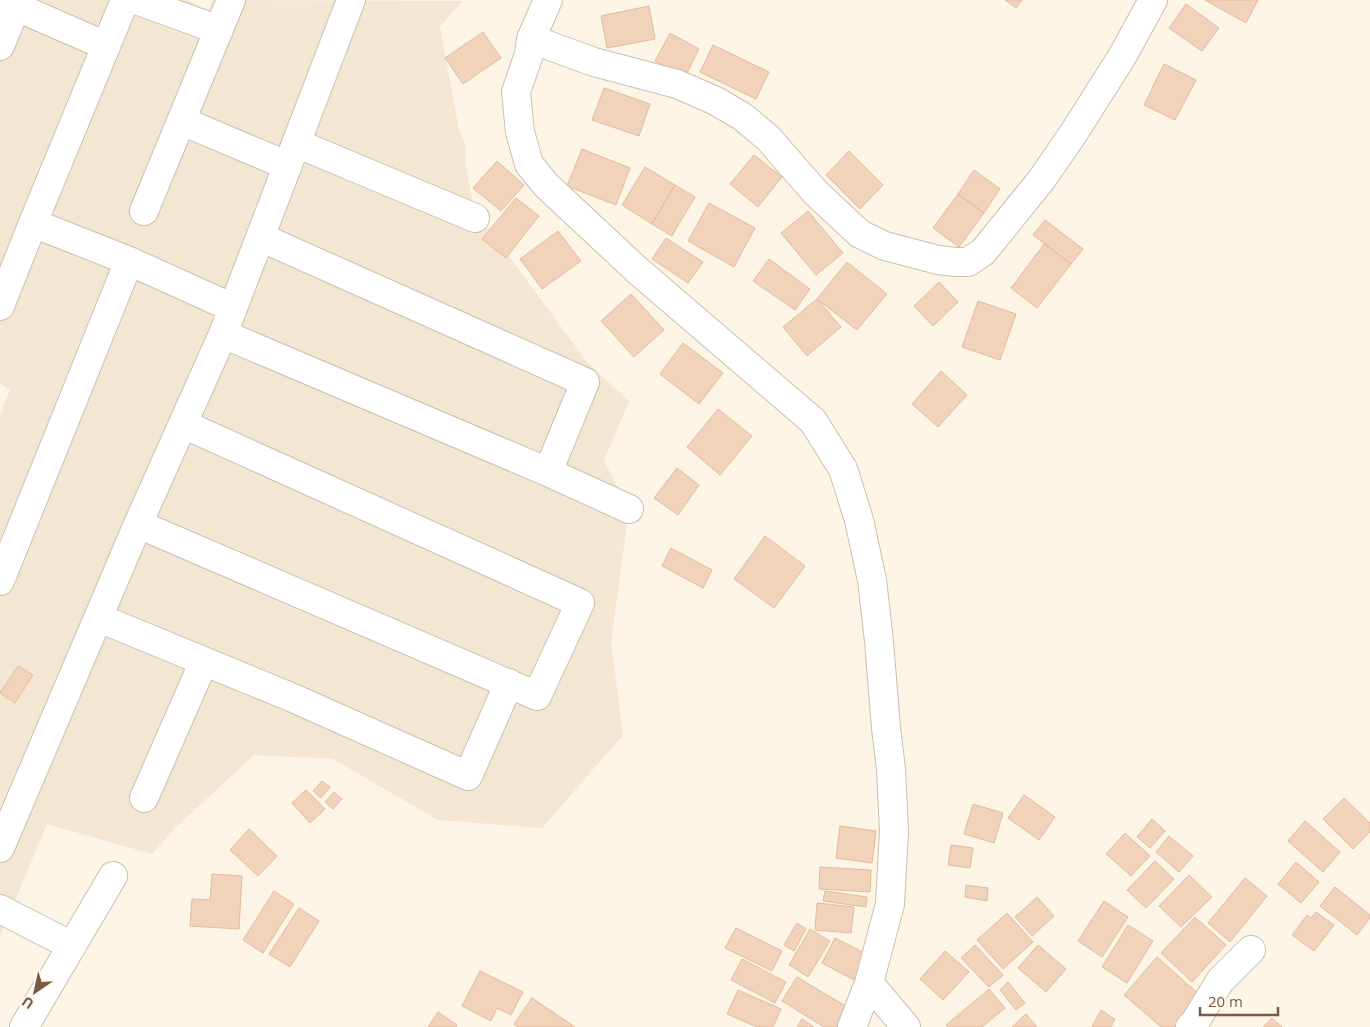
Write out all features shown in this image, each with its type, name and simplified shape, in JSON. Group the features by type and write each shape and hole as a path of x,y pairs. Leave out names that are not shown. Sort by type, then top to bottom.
{"street":[{"path":"0,306 32,223 125,0"},
{"path":"136,0 219,30"},
{"path":"144,211 231,0"},
{"path":"0,848 138,524 223,334 351,0"},
{"path":"548,0 531,38 529,54 516,92 520,132 529,164 546,184 637,270 813,421 843,469 859,520 872,580 891,778 894,831 890,904 869,983 852,1027"},
{"path":"531,38 594,62 677,84 716,101 743,117 768,138 816,193 860,234 885,246 938,260 968,262 983,252 1042,180 1118,63 1153,0"},
{"path":"0,46 9,3 106,46"},
{"path":"182,120 292,154 475,218"},
{"path":"32,223 129,261 233,308"},
{"path":"260,237 584,382 548,472"},
{"path":"0,580 129,261"},
{"path":"223,334 548,472 629,509"},
{"path":"138,524 537,696 580,603 183,424"},
{"path":"98,618 293,698 468,776 509,683"},
{"path":"144,798 204,661"},
{"path":"24,1027 113,876"},
{"path":"0,909 72,946"},
{"path":"1190,1027 1195,1022 1220,980 1250,950"},
{"path":"869,983 906,1027"}],"shaded area":[{"path":"0,0 188,0 208,10 213,0 462,1 440,27 459,130 465,143 465,161 474,209 587,362 629,401 604,461 629,509 611,642 623,735 542,828 438,820 333,759 254,755 177,826 152,854 47,824 0,936 0,415 10,390 0,383"}],"building":[{"path":"1005,0 1022,0 1016,8"},
{"path":"1205,0 1258,0 1246,23"},
{"path":"1186,4 1219,28 1202,51 1169,28"},
{"path":"649,6 655,39 607,48 601,16"},
{"path":"483,32 501,58 463,84 445,58"},
{"path":"670,33 699,49 685,77 655,61"},
{"path":"713,45 769,72 756,99 700,72"},
{"path":"1164,64 1196,80 1175,120 1144,105"},
{"path":"604,88 650,104 639,136 592,120"},
{"path":"582,149 630,168 616,205 567,186"},
{"path":"849,151 883,185 860,209 826,175"},
{"path":"754,155 782,177 758,207 730,184"},
{"path":"497,161 524,185 501,211 473,188"},
{"path":"645,167 675,185 652,224 622,205"},
{"path":"974,170 1000,189 984,213 958,194"},
{"path":"675,185 695,197 672,236 652,224"},
{"path":"958,194 984,213 959,247 933,228"},
{"path":"516,198 539,216 506,258 482,239"},
{"path":"709,203 755,228 734,267 688,241"},
{"path":"808,211 843,253 816,275 781,233"},
{"path":"1045,220 1083,249 1071,264 1033,235"},
{"path":"558,231 581,261 542,289 520,259"},
{"path":"666,238 703,262 688,283 652,259"},
{"path":"1044,244 1071,264 1037,308 1011,288"},
{"path":"769,259 810,289 795,310 753,281"},
{"path":"847,262 887,294 857,330 817,299"},
{"path":"939,282 958,302 933,326 914,306"},
{"path":"631,294 664,330 634,357 601,321"},
{"path":"817,299 841,327 807,356 783,327"},
{"path":"978,301 1016,314 1000,360 962,347"},
{"path":"683,343 723,373 699,404 660,374"},
{"path":"941,371 967,395 938,427 912,404"},
{"path":"718,409 752,436 720,475 687,447"},
{"path":"677,468 699,485 678,515 654,498"},
{"path":"765,536 805,566 774,608 734,579"},
{"path":"671,548 712,570 703,588 662,566"},
{"path":"18,666 33,675 15,703 0,693"},
{"path":"322,781 330,787 321,798 313,791"},
{"path":"306,790 325,809 310,823 292,803"},
{"path":"334,792 342,799 333,809 325,802"},
{"path":"1024,795 1055,817 1039,840 1008,818"},
{"path":"1344,798 1370,823 1370,832 1353,849 1323,819"},
{"path":"973,804 1003,813 994,843 964,834"},
{"path":"1152,819 1165,831 1150,848 1137,837"},
{"path":"1305,821 1340,852 1323,872 1288,841"},
{"path":"840,826 876,831 872,863 836,858"},
{"path":"249,829 277,856 258,876 230,850"},
{"path":"1125,833 1150,856 1131,876 1106,854"},
{"path":"1169,836 1193,856 1179,872 1156,852"},
{"path":"951,845 973,848 970,868 948,865"},
{"path":"1155,861 1174,879 1146,908 1127,890"},
{"path":"1296,862 1319,882 1301,903 1278,884"},
{"path":"820,867 871,870 870,892 819,889"},
{"path":"212,874 242,876 239,929 190,926 192,899 210,900"},
{"path":"1189,875 1212,897 1181,927 1159,906"},
{"path":"1245,878 1267,896 1230,942 1208,923"},
{"path":"966,885 988,888 987,901 965,897"},
{"path":"1335,887 1370,915 1370,918 1357,935 1320,906"},
{"path":"274,891 294,904 263,953 243,940"},
{"path":"825,891 867,897 866,907 823,901"},
{"path":"1037,897 1054,916 1032,936 1015,917"},
{"path":"1104,901 1128,917 1102,957 1078,941"},
{"path":"817,903 854,907 851,933 815,930"},
{"path":"299,908 319,921 290,967 269,954"},
{"path":"1316,912 1334,925 1314,951 1292,935 1307,915 1311,918"},
{"path":"1007,913 1033,942 1003,969 977,940"},
{"path":"1195,917 1226,945 1192,982 1161,953"},
{"path":"797,923 806,929 794,951 784,945"},
{"path":"1128,925 1153,941 1127,983 1102,967"},
{"path":"736,928 782,951 772,971 725,948"},
{"path":"810,929 830,941 808,977 789,965"},
{"path":"835,938 867,954 854,980 822,963"},
{"path":"975,945 1003,975 989,987 961,958"},
{"path":"1038,945 1066,969 1046,992 1018,968"},
{"path":"945,951 969,972 943,1000 920,979"},
{"path":"1157,957 1202,997 1176,1027 1161,1027 1124,995"},
{"path":"742,959 786,982 775,1003 731,980"},
{"path":"480,971 523,992 511,1015 497,1008 491,1021 462,1006"},
{"path":"797,977 849,1008 837,1027 824,1027 782,1001"},
{"path":"1008,982 1025,1003 1016,1010 1000,990"},
{"path":"989,989 1005,1008 982,1027 948,1027 946,1025"},
{"path":"738,990 781,1009 773,1027 757,1027 727,1014"},
{"path":"532,998 575,1027 518,1027 514,1024"},
{"path":"1101,1010 1115,1019 1111,1027 1092,1027"},
{"path":"438,1012 457,1025 456,1027 428,1027"},
{"path":"1026,1014 1037,1027 1012,1027"},
{"path":"1272,1018 1282,1027 1263,1027"},
{"path":"802,1019 814,1027 797,1027"}]}
